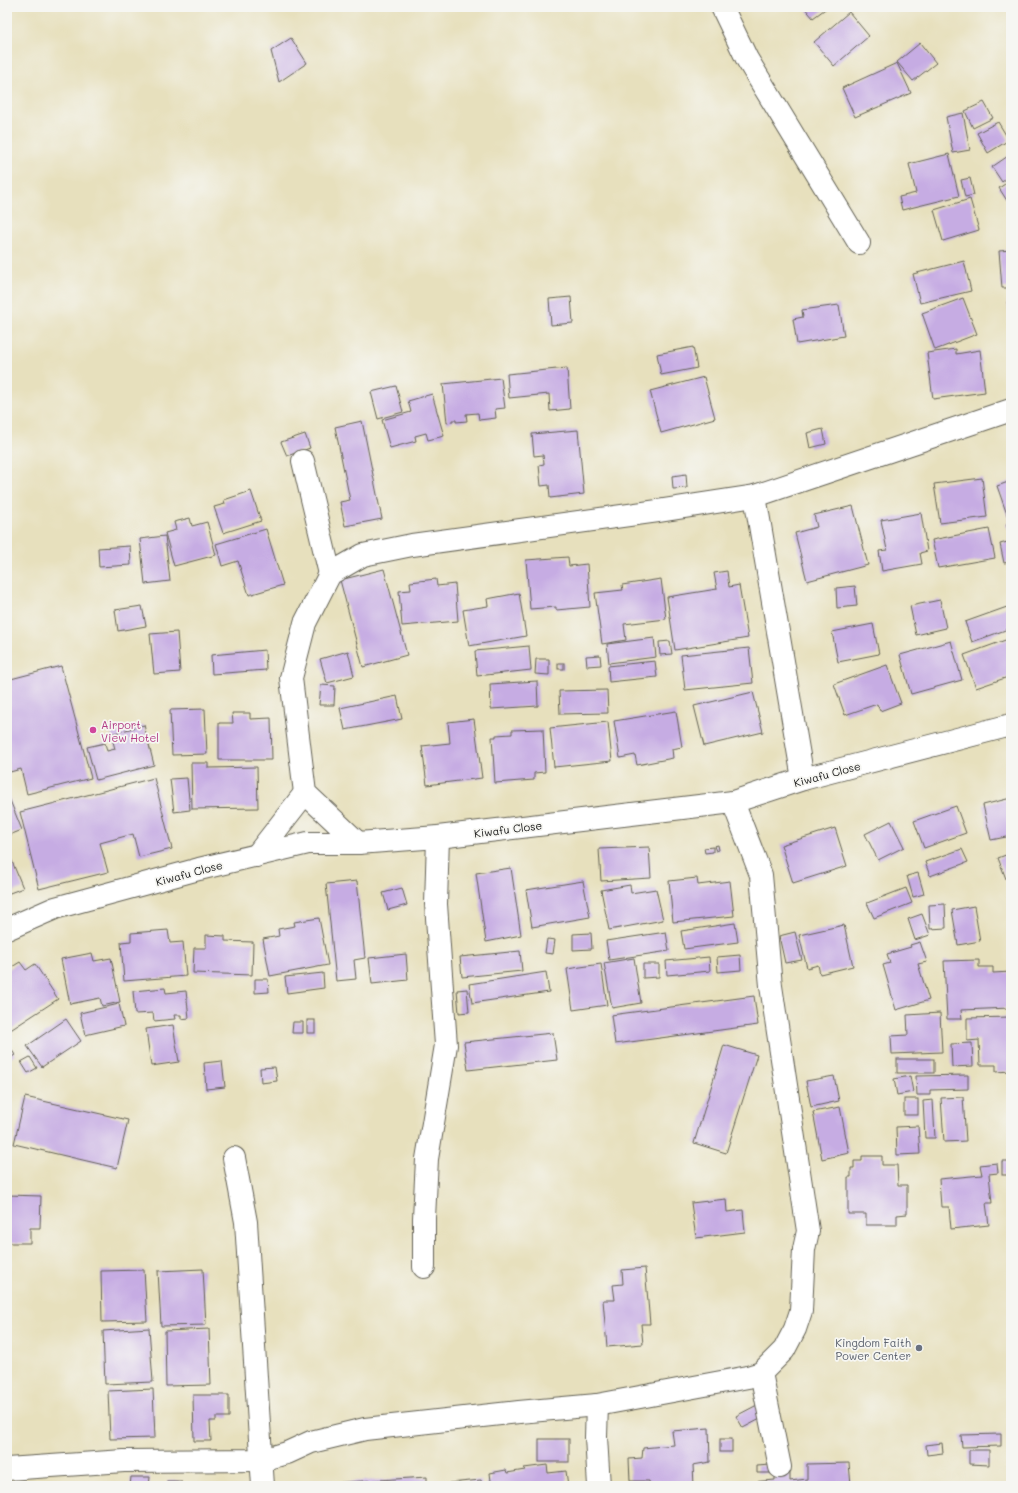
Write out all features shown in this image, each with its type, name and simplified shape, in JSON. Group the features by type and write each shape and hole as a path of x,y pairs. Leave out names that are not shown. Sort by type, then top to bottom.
{"street":[{"path":"722,7 747,59 859,243"},
{"path":"358,843 305,793 292,678 305,623 330,574 363,555 412,545 755,496 1011,410"},
{"path":"303,461 330,574"},
{"path":"755,496 803,779"},
{"name":"Kiwafu Close","path":"7,929 55,908 199,869 308,843 358,843 438,837 733,802 803,779 1011,725"},
{"path":"256,856 305,793"},
{"path":"7,1469 124,1461 262,1460 311,1442 365,1429 597,1405 748,1377 761,1373 784,1350 795,1329 801,1312 804,1249 808,1231 771,986 761,875 733,802"},
{"path":"424,1267 424,1218 427,1159 446,1045 436,904 438,837"},
{"path":"234,1158 246,1222 263,1486"},
{"path":"761,1373 780,1467"},
{"path":"597,1405 596,1438 599,1486"}],"building":[{"path":"804,7 828,7 813,18"},
{"path":"849,12 869,36 834,66 814,42"},
{"path":"291,38 307,63 279,82 271,51"},
{"path":"920,43 936,63 913,81 897,62"},
{"path":"897,63 911,93 855,117 842,88"},
{"path":"984,102 993,118 973,128 965,111"},
{"path":"963,113 970,150 953,153 946,117"},
{"path":"998,122 1009,140 988,153 977,133"},
{"path":"949,154 959,196 902,210 899,197 916,193 909,164"},
{"path":"1011,154 1011,175 1002,182 992,167"},
{"path":"970,178 974,195 965,197 961,180"},
{"path":"1011,180 1011,207 999,188"},
{"path":"970,199 979,230 943,241 934,210"},
{"path":"1011,250 1011,288 1002,288 999,251"},
{"path":"964,261 971,291 920,303 913,274"},
{"path":"571,297 573,323 551,325 549,299"},
{"path":"963,298 977,334 935,350 922,313"},
{"path":"1011,301 1011,315 1010,316 1007,302"},
{"path":"839,305 844,336 797,344 793,319 803,317 802,310"},
{"path":"693,347 697,368 661,375 657,354"},
{"path":"956,349 956,354 980,350 985,392 933,399 927,353"},
{"path":"567,368 570,409 550,411 549,394 509,398 507,374"},
{"path":"704,377 715,418 661,433 650,391"},
{"path":"501,378 505,408 495,409 496,418 479,420 478,413 466,414 467,421 456,422 456,420 452,420 452,422 447,423 443,384"},
{"path":"396,386 403,412 378,419 371,392"},
{"path":"432,394 444,436 428,440 426,433 415,436 416,441 390,448 382,420 411,412 408,401"},
{"path":"362,421 382,519 345,526 340,502 350,500 335,427"},
{"path":"823,429 826,444 810,448 807,433"},
{"path":"578,430 584,494 550,498 549,485 541,486 539,465 544,464 543,455 534,456 532,434"},
{"path":"305,434 310,448 287,456 281,442"},
{"path":"686,474 687,488 673,489 672,476"},
{"path":"982,478 987,517 940,523 934,484"},
{"path":"1011,481 1011,536 1006,524 1010,523 997,486"},
{"path":"251,491 261,521 223,533 214,507 225,504 224,500"},
{"path":"853,506 868,565 807,581 795,533 817,527 814,515"},
{"path":"921,513 927,551 920,553 922,564 882,571 879,551 887,550 881,520"},
{"path":"190,518 192,526 207,522 216,555 174,566 165,533 176,530 174,522"},
{"path":"266,529 283,585 249,595 238,561 222,566 216,544"},
{"path":"989,529 995,558 938,568 932,540"},
{"path":"165,536 170,581 145,584 140,539"},
{"path":"1011,541 1011,562 1004,563 1000,544"},
{"path":"130,546 131,565 99,567 98,548"},
{"path":"568,557 569,566 587,564 590,607 556,610 556,607 530,609 526,560"},
{"path":"384,569 407,655 363,667 340,580"},
{"path":"727,571 729,587 739,585 748,638 675,650 667,597 717,589 714,573"},
{"path":"436,579 437,586 455,584 458,621 402,626 399,591 411,590 410,582"},
{"path":"661,579 666,619 624,624 626,640 602,644 595,593 623,590 622,585"},
{"path":"855,586 857,606 837,608 836,588"},
{"path":"519,593 526,636 469,646 463,610 488,606 487,599"},
{"path":"940,600 946,628 916,635 910,606"},
{"path":"142,606 146,626 118,631 115,610"},
{"path":"1007,607 1011,619 1011,628 972,642 965,622"},
{"path":"873,624 879,654 838,662 832,632"},
{"path":"177,632 180,672 154,674 150,634"},
{"path":"654,638 656,657 609,663 607,644"},
{"path":"1011,638 1011,676 976,688 964,655"},
{"path":"670,641 672,654 660,655 659,642"},
{"path":"951,641 962,680 911,694 900,655"},
{"path":"529,646 531,670 477,676 475,651"},
{"path":"749,648 753,683 685,690 681,655"},
{"path":"265,650 266,670 212,674 211,655"},
{"path":"348,651 354,676 327,683 320,659"},
{"path":"600,655 601,665 587,666 586,656"},
{"path":"536,659 549,659 549,675 535,674"},
{"path":"655,661 657,677 609,682 608,666"},
{"path":"558,663 564,663 564,669 558,669"},
{"path":"887,665 901,703 880,711 877,704 845,715 834,684"},
{"path":"61,666 91,778 27,794 21,769 10,772 7,759 7,680"},
{"path":"537,681 538,706 491,709 490,684"},
{"path":"321,685 335,686 334,705 319,705"},
{"path":"607,690 608,713 560,714 559,691"},
{"path":"753,692 763,732 704,746 694,706"},
{"path":"397,696 402,719 345,730 340,708"},
{"path":"205,709 207,754 172,755 170,710"},
{"path":"676,711 682,747 672,749 673,758 637,765 635,755 620,758 614,721"},
{"path":"232,713 250,713 250,719 271,718 272,760 219,760 219,723 233,723"},
{"path":"474,719 482,778 427,785 422,746 450,743 448,722"},
{"path":"608,722 612,761 554,767 550,728"},
{"path":"144,725 154,765 96,780 87,747 105,743 107,751 115,749 111,734"},
{"path":"543,729 545,772 534,773 534,780 495,783 492,737 496,737 496,735 512,734 512,730"},
{"path":"191,763 208,763 208,768 257,767 258,808 192,809"},
{"path":"154,778 172,849 139,857 133,834 100,843 108,872 39,889 20,812"},
{"path":"187,778 190,810 174,812 170,779"},
{"path":"7,793 22,830 7,836"},
{"path":"1011,798 1011,836 991,840 983,805"},
{"path":"956,806 966,833 924,848 914,821"},
{"path":"891,821 904,847 878,860 865,834"},
{"path":"835,828 847,866 793,883 781,845"},
{"path":"718,845 719,850 716,851 714,846"},
{"path":"649,847 651,878 601,881 599,849"},
{"path":"713,847 713,852 705,853 704,848"},
{"path":"7,849 23,888 7,894"},
{"path":"962,849 968,862 930,876 925,862"},
{"path":"1011,853 1011,883 1008,884 998,858"},
{"path":"511,868 521,935 486,942 476,873"},
{"path":"918,873 924,894 913,897 907,876"},
{"path":"697,878 698,885 730,881 734,916 673,922 669,881"},
{"path":"357,881 365,958 354,960 356,979 336,981 326,884"},
{"path":"583,881 590,917 532,927 526,890"},
{"path":"630,885 631,893 656,889 663,920 609,930 601,890"},
{"path":"402,888 407,905 388,910 383,893"},
{"path":"906,888 912,903 874,918 867,903"},
{"path":"945,904 946,928 930,929 929,905"},
{"path":"974,906 980,941 958,945 952,910"},
{"path":"922,914 930,935 915,940 908,919"},
{"path":"319,918 328,965 270,976 263,939 279,936 278,929 295,926 294,922"},
{"path":"735,923 738,942 684,949 681,931"},
{"path":"844,925 853,966 820,974 818,965 807,968 799,935"},
{"path":"168,930 170,943 183,942 186,976 124,981 121,942 131,941 131,933"},
{"path":"666,932 669,951 609,960 606,941"},
{"path":"795,932 802,960 785,963 779,936"},
{"path":"591,933 592,949 573,950 573,934"},
{"path":"206,935 225,936 225,941 253,942 252,975 193,973 194,948 206,948"},
{"path":"547,939 555,940 553,954 545,953"},
{"path":"920,942 927,962 918,964 929,1000 896,1010 883,965 890,963 887,954 911,947 910,945"},
{"path":"520,951 522,971 462,977 460,957"},
{"path":"92,953 94,961 111,958 120,1002 102,1006 100,998 70,1004 61,959"},
{"path":"406,954 408,980 372,984 369,958"},
{"path":"740,955 741,970 718,972 717,957"},
{"path":"709,957 710,971 667,975 666,961"},
{"path":"634,958 641,1003 612,1008 604,963"},
{"path":"979,960 979,967 993,967 993,973 1011,972 1011,1008 961,1010 962,1019 947,1019 944,961"},
{"path":"20,962 26,970 35,964 58,999 9,1031 7,1028 7,970"},
{"path":"601,964 607,1005 573,1010 567,969"},
{"path":"643,964 659,964 659,977 643,978"},
{"path":"546,972 549,992 472,1003 469,984"},
{"path":"323,973 324,988 287,993 285,977"},
{"path":"255,979 268,979 269,992 255,993"},
{"path":"165,988 166,993 186,991 189,1018 181,1019 181,1015 174,1015 175,1019 154,1021 153,1013 135,1014 133,991"},
{"path":"467,989 469,1012 459,1013 457,990"},
{"path":"754,996 758,1025 615,1044 611,1015"},
{"path":"119,1004 124,1026 85,1035 80,1013"},
{"path":"940,1013 942,1052 892,1054 891,1036 908,1035 907,1015"},
{"path":"1011,1017 1011,1071 996,1072 996,1065 980,1065 979,1040 967,1041 967,1018"},
{"path":"66,1019 81,1041 42,1067 27,1046"},
{"path":"307,1020 315,1020 315,1033 307,1033"},
{"path":"293,1022 303,1022 303,1033 292,1033"},
{"path":"173,1025 179,1062 151,1066 146,1029"},
{"path":"553,1033 557,1060 468,1070 464,1042"},
{"path":"7,1043 15,1055 7,1060"},
{"path":"972,1043 973,1066 952,1067 951,1044"},
{"path":"724,1045 757,1055 726,1153 694,1143"},
{"path":"30,1057 37,1068 28,1073 21,1062"},
{"path":"897,1059 934,1059 934,1073 897,1073"},
{"path":"222,1061 225,1087 206,1089 204,1063"},
{"path":"275,1067 277,1081 261,1083 260,1068"},
{"path":"968,1075 968,1089 930,1090 930,1095 917,1095 916,1076"},
{"path":"834,1076 839,1101 811,1107 806,1081"},
{"path":"910,1076 913,1092 897,1095 894,1079"},
{"path":"25,1097 128,1120 117,1168 14,1144"},
{"path":"963,1097 966,1141 944,1142 941,1098"},
{"path":"904,1099 918,1099 918,1115 904,1115"},
{"path":"933,1100 935,1138 925,1138 923,1101"},
{"path":"840,1107 849,1153 822,1159 813,1112"},
{"path":"918,1126 920,1154 897,1155 896,1127"},
{"path":"862,1156 882,1156 882,1165 897,1165 898,1185 907,1185 907,1214 897,1215 897,1225 866,1225 866,1214 848,1214 848,1177 851,1177 851,1168 854,1168 854,1161 862,1161"},
{"path":"1002,1161 1011,1161 1011,1175 1002,1175"},
{"path":"997,1163 998,1173 989,1174 992,1203 986,1203 989,1225 951,1229 949,1207 941,1207 939,1179 982,1175 980,1165"},
{"path":"7,1195 41,1196 40,1228 30,1228 30,1243 7,1243"},
{"path":"726,1199 727,1212 743,1210 745,1232 696,1238 691,1203"},
{"path":"645,1268 650,1324 641,1324 643,1344 607,1347 603,1300 615,1300 613,1285 623,1284 622,1270"},
{"path":"203,1269 206,1325 161,1326 158,1271"},
{"path":"144,1270 147,1321 102,1322 101,1271"},
{"path":"149,1328 153,1382 105,1384 103,1331"},
{"path":"209,1329 211,1385 166,1386 165,1331"},
{"path":"153,1389 155,1438 110,1439 108,1391"},
{"path":"193,1395 229,1395 229,1417 216,1417 216,1421 210,1421 211,1441 194,1441"},
{"path":"757,1405 764,1417 743,1428 736,1416"},
{"path":"709,1428 710,1462 693,1465 694,1486 650,1486 649,1481 630,1481 629,1459 642,1458 643,1448 674,1445 672,1431"},
{"path":"1001,1434 1001,1446 962,1447 961,1435"},
{"path":"539,1439 569,1439 569,1462 539,1462"},
{"path":"720,1439 732,1439 732,1452 720,1452"},
{"path":"942,1443 943,1453 927,1455 926,1445"},
{"path":"969,1450 989,1450 989,1465 969,1464"},
{"path":"849,1463 851,1486 752,1486 752,1482 775,1480 775,1474 790,1473 790,1481 807,1479 807,1464"},
{"path":"547,1465 548,1473 566,1471 568,1486 487,1486 486,1482 491,1481 490,1473 506,1470 507,1473 525,1470 524,1468"},
{"path":"770,1465 770,1473 757,1473 757,1466"},
{"path":"131,1477 150,1477 149,1486 130,1486"},
{"path":"427,1477 427,1486 315,1486 315,1484"},
{"path":"481,1480 482,1486 449,1486 449,1483"},
{"path":"167,1481 181,1481 181,1486 167,1486"}],"place":[{"name":"Airport View Hotel","path":"93,730"},
{"name":"Kingdom Faith Power Center","path":"919,1348"}]}
